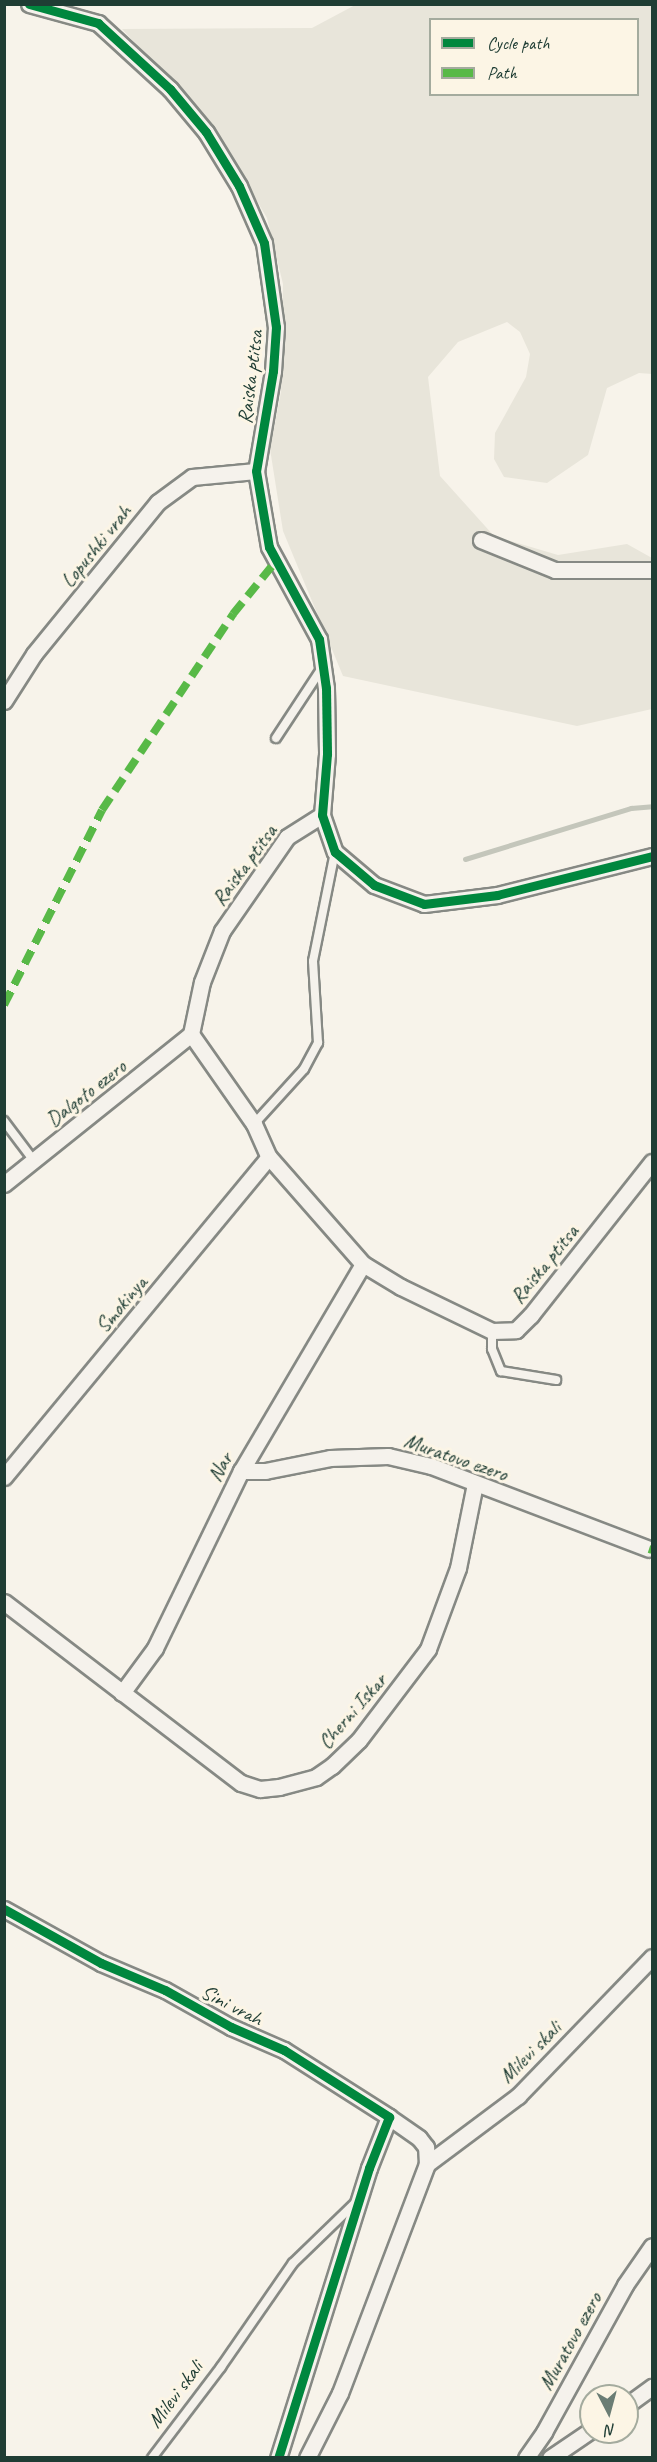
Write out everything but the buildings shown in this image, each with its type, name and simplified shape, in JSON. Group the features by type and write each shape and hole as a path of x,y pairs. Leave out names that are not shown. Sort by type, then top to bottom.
{"street":[{"name":"Raiska ptitsa","path":"29,4 98,23 170,89 206,132 253,214 266,253 276,327 273,371 256,471 269,547 307,612 319,639 323,667 327,754 322,815 287,837 222,931 202,982 191,1034"},
{"name":"Lopushki vrah","path":"4,701 34,654 158,502 192,477 256,471"},
{"path":"481,540 555,570 652,570"},
{"path":"322,815 335,852 374,885 424,904 497,895 652,856"},
{"path":"191,1034 254,1124 269,1156 363,1264 420,1297 492,1331"},
{"name":"Dalgoto ezero","path":"4,1184 191,1034"},
{"name":"Smokinya","path":"4,1477 269,1156"},
{"name":"Raiska ptitsa","path":"492,1331 516,1330 531,1315 652,1162"},
{"name":"Nar","path":"122,1693 155,1647 241,1471 363,1264"},
{"name":"Muratovo ezero","path":"241,1471 265,1471 330,1458 388,1456 431,1466 649,1549"},
{"name":"Cherni Iskar","path":"4,1602 241,1783 260,1789 316,1777 359,1740 428,1649 458,1568 474,1484"},
{"name":"Sini vrah","path":"4,1909 101,1963 165,1990 231,2027 284,2050 419,2138 426,2147 427,2164"},
{"name":"Milevi skali","path":"427,2164 518,2096 652,1957"},
{"path":"278,2457 369,2168 390,2117"},
{"path":"307,2457 340,2393 427,2164"},
{"name":"Muratovo ezero","path":"526,2457 544,2432 625,2285 652,2246"},
{"path":"639,2396 652,2386"},
{"path":"550,2457 579,2438"}],"lane":[{"path":"276,738 323,667"},
{"path":"254,1124 304,1069 318,1043 313,961 335,852"},
{"path":"4,1121 34,1161"},
{"path":"492,1331 492,1349 501,1371 556,1380"},
{"name":"Milevi skali","path":"152,2457 221,2367 293,2263 360,2198"}],"shaded area":[{"path":"357,4 652,5 652,374 639,373 607,388 588,455 547,483 504,477 494,459 495,433 526,377 530,354 520,332 507,322 458,342 428,377 440,476 494,536 558,555 627,544 652,558 652,709 577,726 343,676 283,531 270,449 281,392 283,284 267,218 213,127 122,29 312,28"}],"waterway":[{"path":"465,859 631,808 652,806"}],"marked path":[{"path":"4,1005 102,810 233,614 276,561"}],"cycle path":[{"path":"29,4 98,23 170,89 206,132 239,186 264,243 276,327 273,371 256,471 269,547 319,639 326,688 327,754 322,815 335,852 374,885 424,904 497,895 652,856"},
{"path":"4,1909 101,1963 165,1990 231,2027 284,2050 389,2117 369,2168 278,2458"}]}
